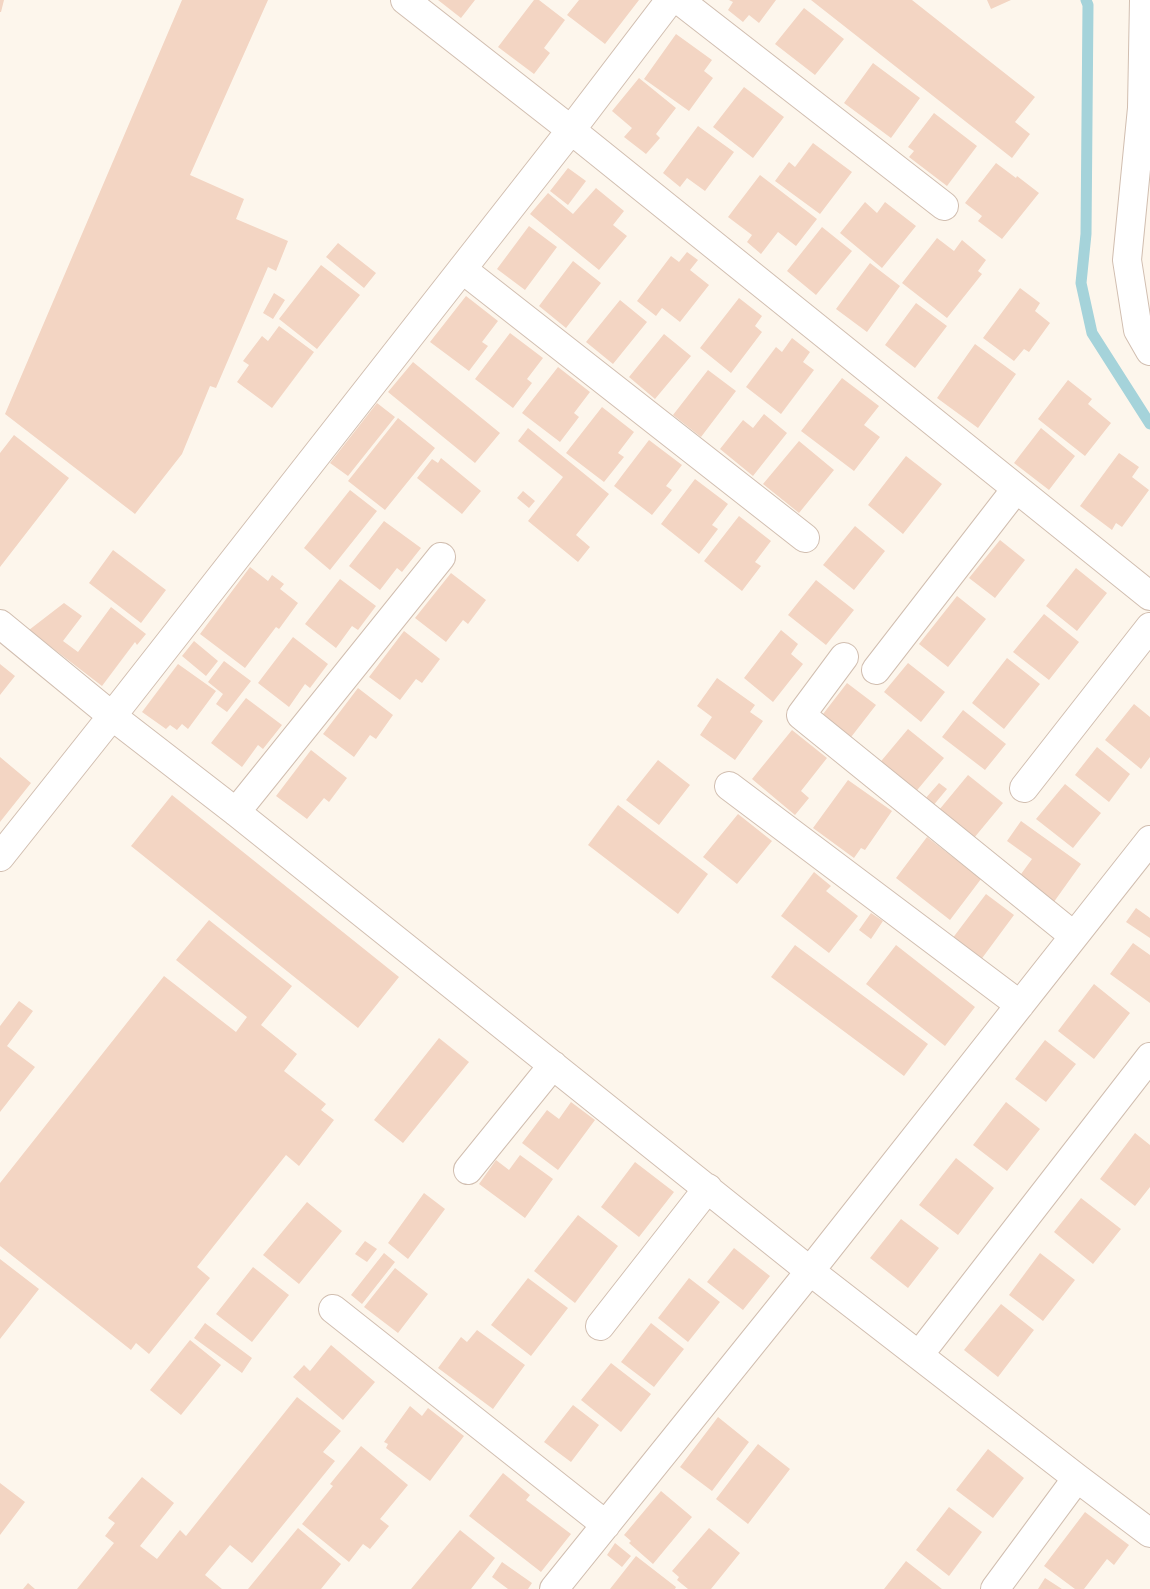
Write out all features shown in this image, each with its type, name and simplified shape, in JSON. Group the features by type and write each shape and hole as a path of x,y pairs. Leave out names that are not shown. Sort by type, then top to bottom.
{"street":[{"path":"405,0 571,130 1150,596"},
{"path":"0,857 571,130 670,0"},
{"path":"679,0 944,206"},
{"path":"1144,0 1142,108 1127,260 1138,330 1150,351"},
{"path":"462,269 805,538"},
{"path":"876,670 1016,489"},
{"path":"236,812 442,557"},
{"path":"0,624 112,716 236,812 810,1271 1150,1533"},
{"path":"1024,788 1150,627"},
{"path":"844,657 800,714 1074,936"},
{"path":"729,786 1020,1004"},
{"path":"554,1589 810,1271 1150,840"},
{"path":"919,1355 1150,1057"},
{"path":"468,1170 553,1065"},
{"path":"600,1326 708,1188"},
{"path":"333,1309 606,1525"},
{"path":"995,1589 1077,1478"}],"building":[{"path":"0,0 4,0 1,12 0,12"},
{"path":"182,0 268,0 190,175 244,199 236,219 288,241 276,271 268,267 216,388 210,386 182,454 135,514 5,414"},
{"path":"438,0 475,0 461,18"},
{"path":"534,0 539,0 565,20 544,48 550,53 534,74 498,47"},
{"path":"579,0 639,0 605,44 567,15"},
{"path":"729,0 776,0 759,23 749,15 743,22 728,10 733,2"},
{"path":"811,0 912,0 1035,97 1015,122 1030,134 1012,158"},
{"path":"987,0 1011,0 991,9"},
{"path":"804,8 844,39 815,75 775,44"},
{"path":"676,34 712,60 704,71 713,78 689,111 644,79"},
{"path":"873,63 920,98 891,138 844,103"},
{"path":"639,78 676,108 656,134 660,138 646,154 624,137 632,128 612,111"},
{"path":"744,87 784,117 753,158 713,127"},
{"path":"934,113 977,146 947,186 909,157 914,151 908,147"},
{"path":"698,126 734,152 705,191 687,178 680,187 663,173"},
{"path":"813,143 852,172 820,214 775,181 789,162 795,167"},
{"path":"996,163 1039,193 1002,239 978,221 982,216 965,203"},
{"path":"568,168 586,181 568,205 550,191"},
{"path":"760,175 817,219 796,246 778,232 761,254 747,242 752,235 728,217"},
{"path":"596,188 624,211 613,225 627,236 599,270 530,214 548,193 573,214"},
{"path":"865,202 877,213 885,202 916,226 882,268 840,233"},
{"path":"529,226 557,247 525,290 497,269"},
{"path":"822,227 852,251 816,295 787,271"},
{"path":"937,238 954,251 962,240 986,260 978,271 982,274 947,318 902,283"},
{"path":"338,243 376,273 364,288 326,257"},
{"path":"687,252 698,260 690,270 709,285 680,322 662,308 656,316 637,301 671,256 679,262"},
{"path":"573,261 601,283 566,328 539,306"},
{"path":"870,263 900,286 867,332 836,309"},
{"path":"321,265 360,295 317,349 279,319"},
{"path":"1020,288 1040,303 1035,311 1050,323 1029,352 1024,349 1014,361 983,338"},
{"path":"274,293 285,300 273,319 263,313"},
{"path":"466,296 498,321 482,342 488,346 469,371 430,342"},
{"path":"739,298 762,316 755,326 762,332 731,373 700,348"},
{"path":"620,300 647,322 613,364 586,342"},
{"path":"916,303 947,326 915,368 885,345"},
{"path":"279,326 314,352 272,408 237,382 249,365 243,361 262,336 268,341"},
{"path":"510,333 543,358 527,379 532,383 513,408 475,379"},
{"path":"664,334 691,356 655,399 629,377"},
{"path":"792,338 810,352 803,362 814,370 781,414 746,387 776,347 782,352"},
{"path":"975,344 1016,374 978,428 937,398"},
{"path":"413,362 500,433 475,463 388,392"},
{"path":"558,367 590,392 574,413 579,417 560,442 522,413"},
{"path":"708,370 736,391 701,437 673,415"},
{"path":"842,378 879,406 864,425 880,437 854,471 801,431"},
{"path":"1068,380 1092,399 1088,404 1111,423 1085,456 1038,419"},
{"path":"377,403 395,417 348,476 330,463"},
{"path":"602,407 634,432 618,453 624,457 604,482 566,453"},
{"path":"764,414 787,433 753,476 720,449 743,420 753,428"},
{"path":"398,418 435,448 385,510 348,481"},
{"path":"528,428 609,494 576,535 590,547 578,562 528,521 563,477 518,441"},
{"path":"1041,428 1075,456 1049,490 1014,463"},
{"path":"14,435 69,478 0,567 0,453"},
{"path":"649,440 682,465 666,486 672,490 652,515 614,486"},
{"path":"799,441 834,470 799,513 763,484"},
{"path":"1119,453 1139,467 1132,477 1149,490 1122,527 1116,523 1112,530 1080,506"},
{"path":"906,456 942,484 903,534 868,505"},
{"path":"441,458 481,491 462,514 417,478 432,459 438,463"},
{"path":"695,479 728,504 712,525 718,529 699,554 661,524"},
{"path":"350,490 377,511 330,570 304,548"},
{"path":"523,491 535,501 529,508 517,498"},
{"path":"739,516 771,541 755,562 761,566 742,591 704,561"},
{"path":"384,521 421,548 402,572 397,568 380,590 349,566"},
{"path":"855,526 885,551 854,590 823,565"},
{"path":"1000,540 1025,560 995,598 969,578"},
{"path":"113,550 166,590 141,623 89,583"},
{"path":"250,567 268,581 272,575 284,584 280,589 298,603 279,629 276,627 245,668 200,634"},
{"path":"1076,568 1107,593 1077,631 1046,606"},
{"path":"451,573 486,600 468,624 463,620 446,642 415,618"},
{"path":"340,579 376,606 358,630 352,626 336,648 305,624"},
{"path":"816,580 854,610 826,645 788,615"},
{"path":"957,596 986,619 948,667 919,644"},
{"path":"64,603 82,616 63,641 78,652 111,607 146,634 137,645 135,642 102,686 29,630"},
{"path":"1044,614 1079,642 1049,680 1013,652"},
{"path":"781,630 798,644 791,654 803,664 773,702 744,678"},
{"path":"404,631 440,659 422,683 416,679 400,700 369,677"},
{"path":"293,637 328,664 310,688 305,684 289,707 258,683"},
{"path":"194,641 218,661 206,676 182,656"},
{"path":"1007,658 1040,684 1004,729 972,703"},
{"path":"224,661 251,681 227,712 216,704 223,694 208,682"},
{"path":"908,663 945,692 921,722 884,692"},
{"path":"0,664 15,676 0,695"},
{"path":"178,664 216,691 188,729 182,724 177,730 170,725 166,729 142,712"},
{"path":"717,678 755,705 750,712 763,721 735,760 700,735 712,717 697,706"},
{"path":"847,683 876,705 848,741 820,718"},
{"path":"358,688 393,715 376,739 370,735 354,757 323,734"},
{"path":"246,698 282,725 263,749 258,745 242,767 211,743"},
{"path":"1134,704 1150,717 1150,757 1141,769 1105,740"},
{"path":"963,710 1006,744 985,770 942,737"},
{"path":"908,729 944,758 913,795 877,766"},
{"path":"792,730 827,758 801,791 809,798 795,815 752,779"},
{"path":"1097,747 1130,774 1109,802 1075,775"},
{"path":"311,750 347,778 329,802 324,798 307,819 276,796"},
{"path":"0,757 31,783 0,822"},
{"path":"658,760 690,785 659,825 626,800"},
{"path":"968,775 1003,803 974,838 939,810"},
{"path":"848,780 892,811 865,850 861,848 854,858 813,828"},
{"path":"939,783 947,789 932,807 924,800"},
{"path":"1065,784 1101,813 1073,848 1036,819"},
{"path":"172,795 399,977 358,1028 131,846"},
{"path":"618,805 708,874 678,914 588,845"},
{"path":"738,814 772,841 737,884 703,857"},
{"path":"1021,821 1081,864 1051,906 1016,881 1032,859 1007,841"},
{"path":"927,837 981,879 950,920 896,878"},
{"path":"814,872 831,886 826,891 858,916 829,953 781,916"},
{"path":"986,894 1014,915 980,961 952,939"},
{"path":"1136,908 1150,918 1150,938 1126,922"},
{"path":"871,913 883,921 871,939 859,930"},
{"path":"209,920 292,986 261,1025 297,1054 284,1071 326,1104 321,1110 334,1120 299,1166 286,1155 197,1267 210,1278 149,1354 136,1343 131,1350 0,1246 0,1183 164,976 236,1032 247,1017 176,960"},
{"path":"1133,943 1150,955 1150,1003 1110,974"},
{"path":"795,945 928,1044 904,1076 771,977"},
{"path":"896,945 975,1007 945,1046 866,984"},
{"path":"1094,984 1130,1013 1094,1059 1058,1031"},
{"path":"19,1001 33,1011 7,1046 35,1067 0,1112 0,1026"},
{"path":"439,1038 469,1062 403,1143 374,1120"},
{"path":"1045,1040 1076,1064 1046,1102 1015,1079"},
{"path":"571,1102 595,1120 558,1170 522,1143 547,1110 559,1119"},
{"path":"1006,1102 1040,1129 1007,1171 973,1145"},
{"path":"1135,1133 1150,1145 1150,1187 1135,1206 1100,1179"},
{"path":"520,1155 553,1179 525,1218 479,1184 496,1160 509,1170"},
{"path":"956,1158 994,1188 958,1235 919,1205"},
{"path":"635,1162 674,1192 639,1237 601,1207"},
{"path":"424,1193 445,1209 408,1259 388,1243"},
{"path":"1081,1198 1121,1229 1093,1264 1054,1232"},
{"path":"307,1202 342,1231 299,1284 263,1255"},
{"path":"578,1215 618,1246 575,1303 534,1271"},
{"path":"901,1219 939,1248 908,1288 870,1258"},
{"path":"365,1241 377,1249 367,1262 355,1254"},
{"path":"734,1248 770,1276 743,1310 707,1282"},
{"path":"384,1253 395,1262 362,1304 351,1295"},
{"path":"1040,1253 1075,1280 1043,1321 1009,1295"},
{"path":"0,1259 39,1289 0,1339"},
{"path":"253,1267 289,1295 252,1342 216,1314"},
{"path":"395,1268 428,1294 398,1333 364,1307"},
{"path":"528,1278 568,1308 531,1356 491,1325"},
{"path":"689,1278 720,1302 688,1342 658,1318"},
{"path":"1001,1304 1034,1330 998,1377 964,1350"},
{"path":"205,1323 252,1358 242,1373 194,1338"},
{"path":"651,1323 684,1349 654,1387 621,1362"},
{"path":"477,1330 525,1365 493,1409 438,1368 461,1337 467,1342"},
{"path":"190,1340 221,1365 181,1415 150,1390"},
{"path":"331,1345 375,1382 343,1420 293,1377 304,1365 310,1371"},
{"path":"611,1363 651,1394 621,1432 581,1400"},
{"path":"297,1397 341,1431 323,1452 335,1461 252,1563 230,1545 205,1575 222,1589 77,1589 114,1543 105,1536 115,1523 108,1518 142,1477 174,1503 140,1546 157,1559 180,1530 186,1536"},
{"path":"573,1405 599,1425 571,1462 544,1442"},
{"path":"410,1406 422,1416 428,1408 464,1436 430,1481 386,1448 388,1444 384,1442"},
{"path":"718,1417 749,1442 712,1491 680,1467"},
{"path":"758,1444 790,1469 748,1524 716,1499"},
{"path":"361,1446 408,1485 380,1519 389,1526 370,1549 363,1544 349,1562 302,1524 333,1486 330,1484"},
{"path":"988,1449 1024,1478 993,1518 956,1490"},
{"path":"503,1473 530,1495 526,1500 571,1534 541,1572 469,1516"},
{"path":"0,1483 25,1502 0,1535"},
{"path":"661,1491 692,1517 653,1564 629,1543 631,1541 624,1535"},
{"path":"949,1507 982,1532 949,1576 916,1550"},
{"path":"1085,1512 1129,1545 1114,1565 1107,1559 1084,1589 1075,1589 1044,1566"},
{"path":"298,1528 341,1564 321,1589 248,1589"},
{"path":"709,1528 740,1553 711,1589 688,1589 677,1580 679,1577 672,1571"},
{"path":"460,1530 495,1558 471,1589 411,1589"},
{"path":"615,1543 631,1556 622,1567 607,1555"},
{"path":"636,1556 676,1587 675,1589 610,1589"},
{"path":"906,1561 942,1589 884,1589"},
{"path":"502,1562 532,1583 528,1589 508,1589 492,1577"},
{"path":"1045,1578 1062,1589 1038,1589"},
{"path":"28,1583 35,1589 23,1589"}],"waterway":[{"path":"1086,0 1088,5 1086,234 1081,283 1092,333 1150,424"}]}
